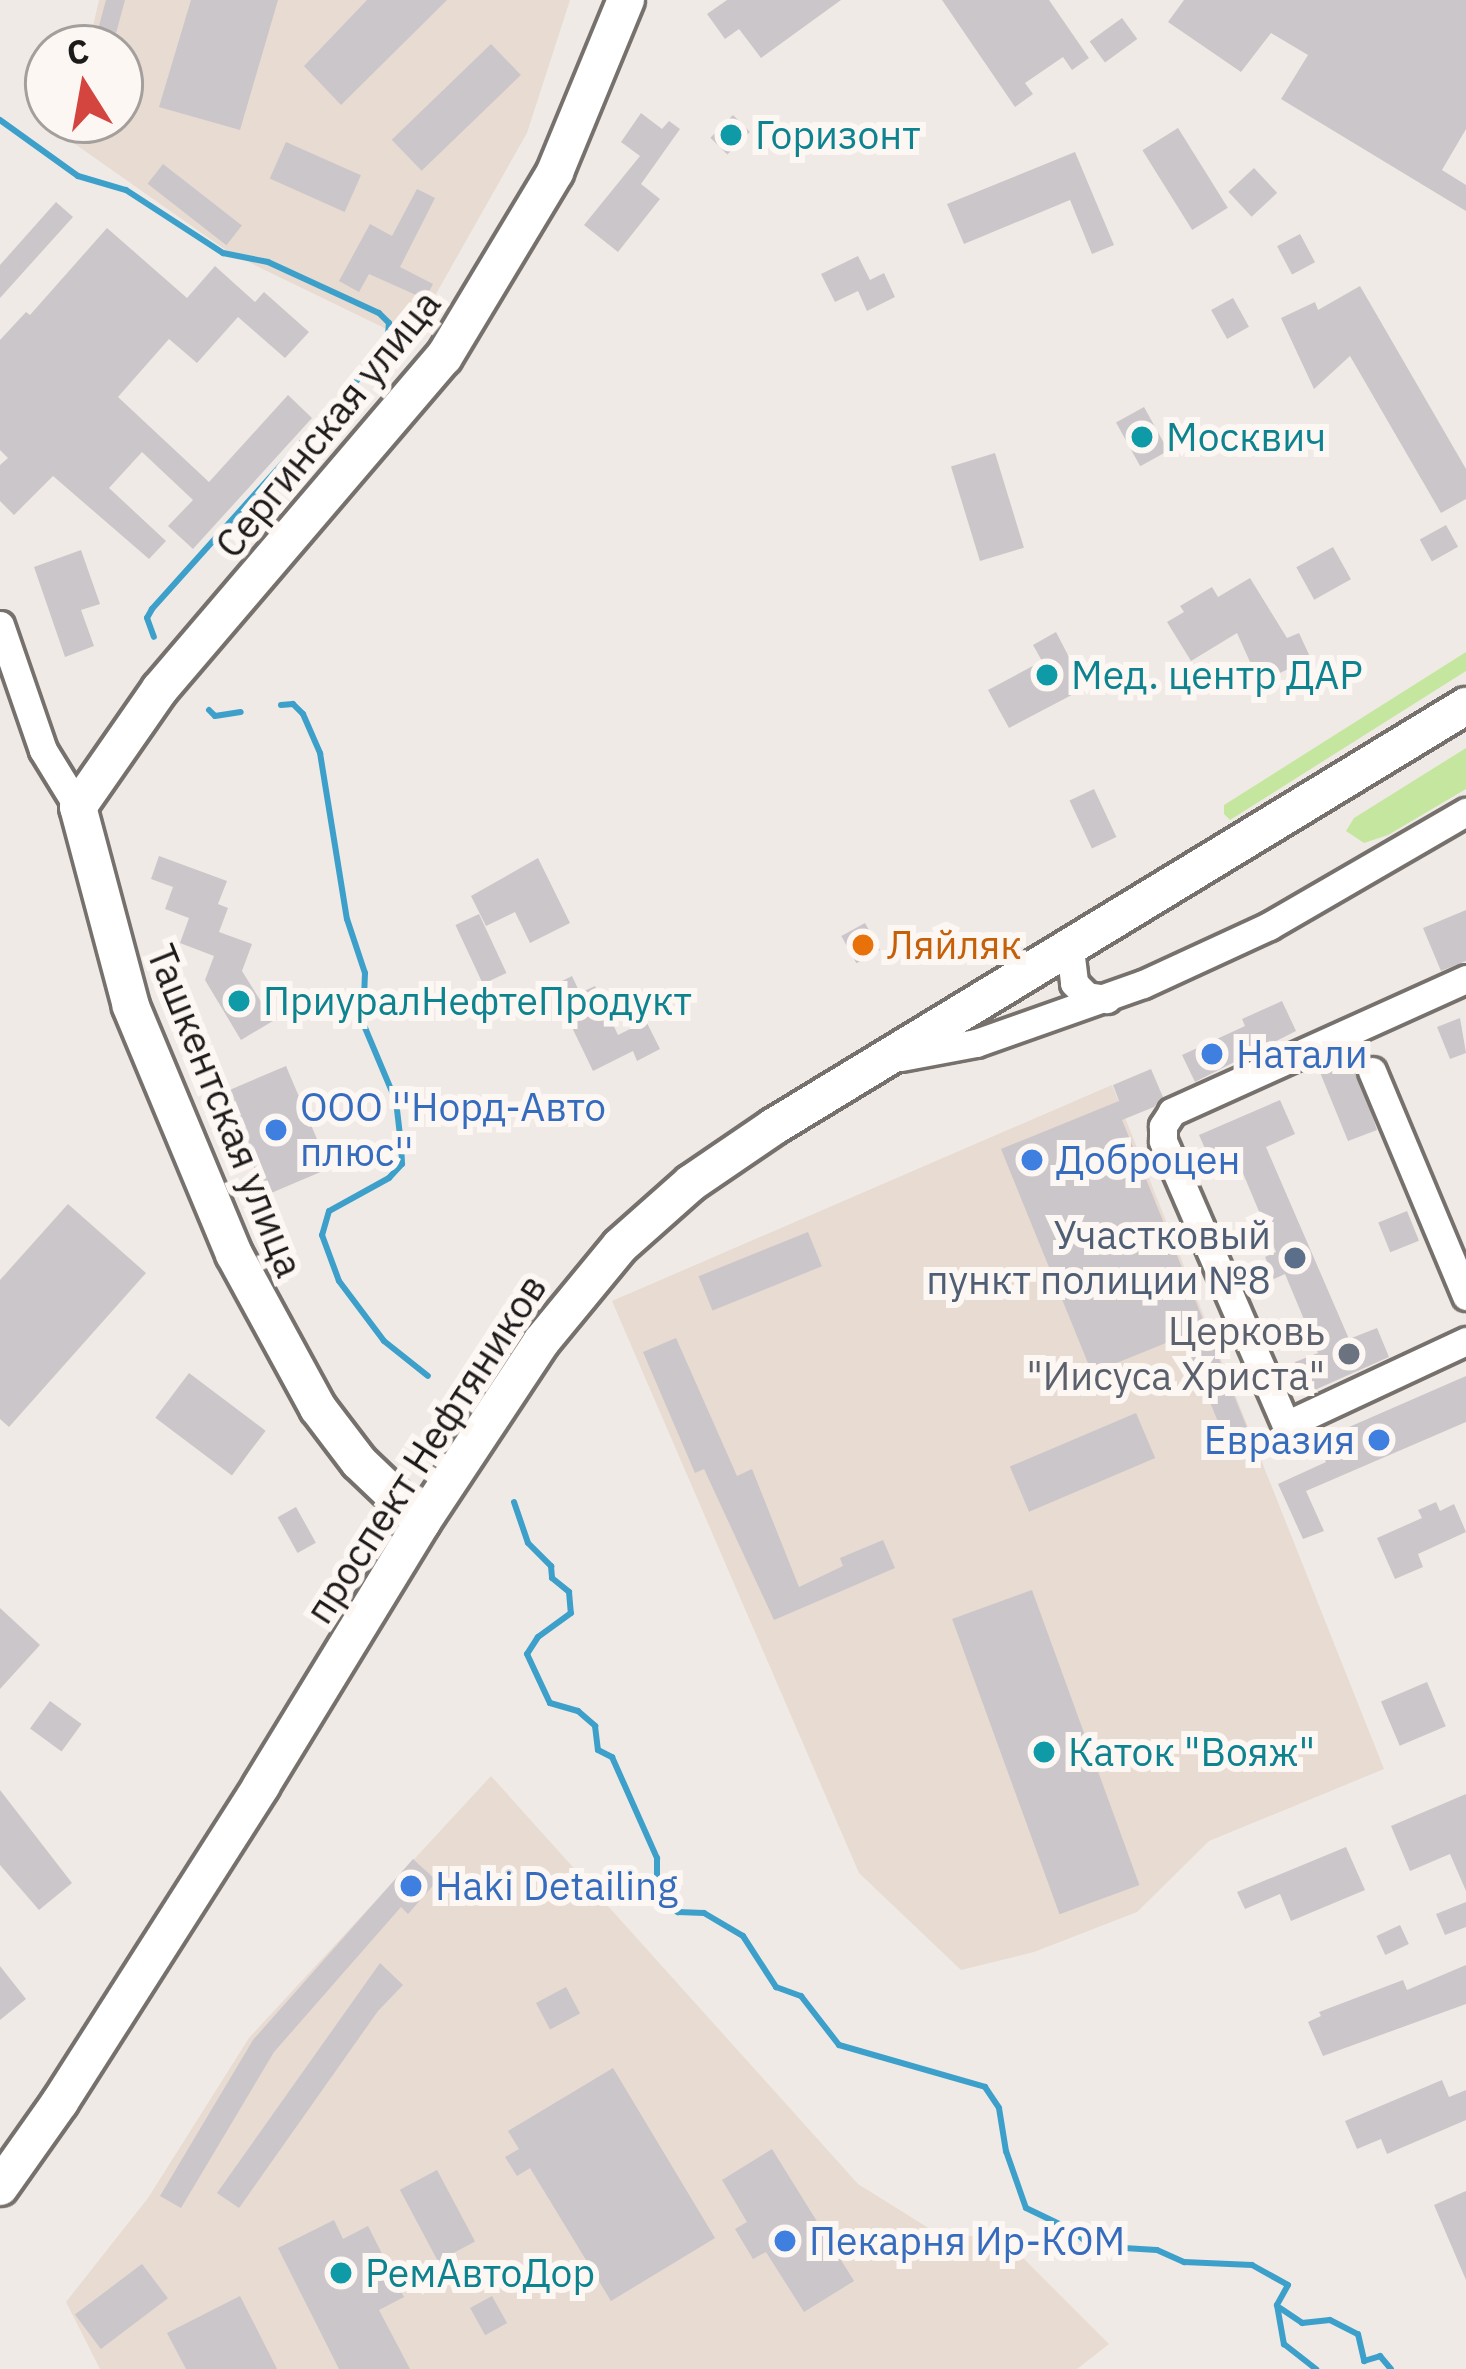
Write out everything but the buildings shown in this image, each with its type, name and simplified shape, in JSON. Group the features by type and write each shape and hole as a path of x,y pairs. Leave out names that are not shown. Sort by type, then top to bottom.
{"main road":[{"name":"Сергинская улица","path":"78,807 160,689 385,431 456,340 555,172 626,0"},
{"name":"проспект Нефтяников","path":"0,2187 60,2102 261,1786 422,1522 541,1342 620,1246 724,1159 1466,706"},
{"name":"Ташкентская улица","path":"78,807 131,1006 234,1254 318,1408 359,1462 422,1522"}],"street":[{"name":"Ташкентская улица","path":"0,626 43,750 78,807"},
{"path":"889,1059 976,1043 1107,999 1269,926 1466,812"},
{"path":"1070,950 1074,983 1087,996 1107,999"},
{"path":"1464,987 1172,1112 1163,1126 1163,1141 1286,1425 1466,1341"},
{"path":"1372,1071 1466,1296"}],"shaded area":[{"path":"99,0 570,0 527,133 432,301 403,337 230,253 75,144 144,144 144,24 94,24"},
{"path":"1112,1085 1384,1769 1209,1841 1137,1912 1034,1952 961,1970 859,1873 612,1301"},
{"path":"491,1776 858,2184 938,2234 1003,2238 1109,2344 1077,2369 100,2369 66,2302 148,2198 249,2038"}],"green space":[{"path":"1466,652 1466,671 1230,820 1224,814 1224,805"},
{"path":"1466,748 1466,789 1388,835 1364,843 1346,831 1354,818"}],"waterway":[{"path":"0,120 78,176 126,190 223,253 268,262 379,313 389,323 387,347 152,609 147,618 154,637"},
{"path":"281,705 293,704 303,714 320,753 347,919 365,973 363,1023 396,1101 401,1144 402,1164 389,1178 329,1211 322,1235 339,1281 384,1341 428,1376"},
{"path":"209,710 215,716 241,712"},
{"path":"514,1502 528,1543 551,1566 552,1578 569,1592 571,1613 538,1637 527,1654 550,1703 578,1711 595,1726 598,1750 612,1757 657,1858 657,1897 678,1912 704,1913 743,1936 776,1987 801,1996 839,2045 985,2087 999,2108 1006,2151 1026,2208 1072,2230 1091,2246 1157,2250 1184,2262 1252,2265 1288,2285 1277,2305 1284,2344 1316,2369"},
{"path":"1280,2308 1302,2323 1330,2320 1358,2334 1364,2361 1380,2356 1391,2369"}],"place":[{"name":"Горизонт","path":"731,135"},
{"name":"Москвич","path":"1142,437"},
{"name":"Мед. центр ДАР","path":"1047,675"},
{"name":"Ляйляк","path":"863,945"},
{"name":"ПриуралНефтеПродукт","path":"239,1001"},
{"name":"Натали","path":"1212,1054"},
{"name":"ООО ''Норд-Авто плюс''","path":"276,1130"},
{"name":"Доброцен","path":"1032,1160"},
{"name":"Участковый пункт полиции №8","path":"1295,1258"},
{"name":"Церковь \"Иисуса Христа\"","path":"1349,1354"},
{"name":"Евразия","path":"1379,1440"},
{"name":"Каток \"Вояж\"","path":"1044,1752"},
{"name":"Haki Detailing","path":"411,1886"},
{"name":"Пекарня Ир-КОМ","path":"785,2241"},
{"name":"РемАвтоДор","path":"341,2273"}]}
